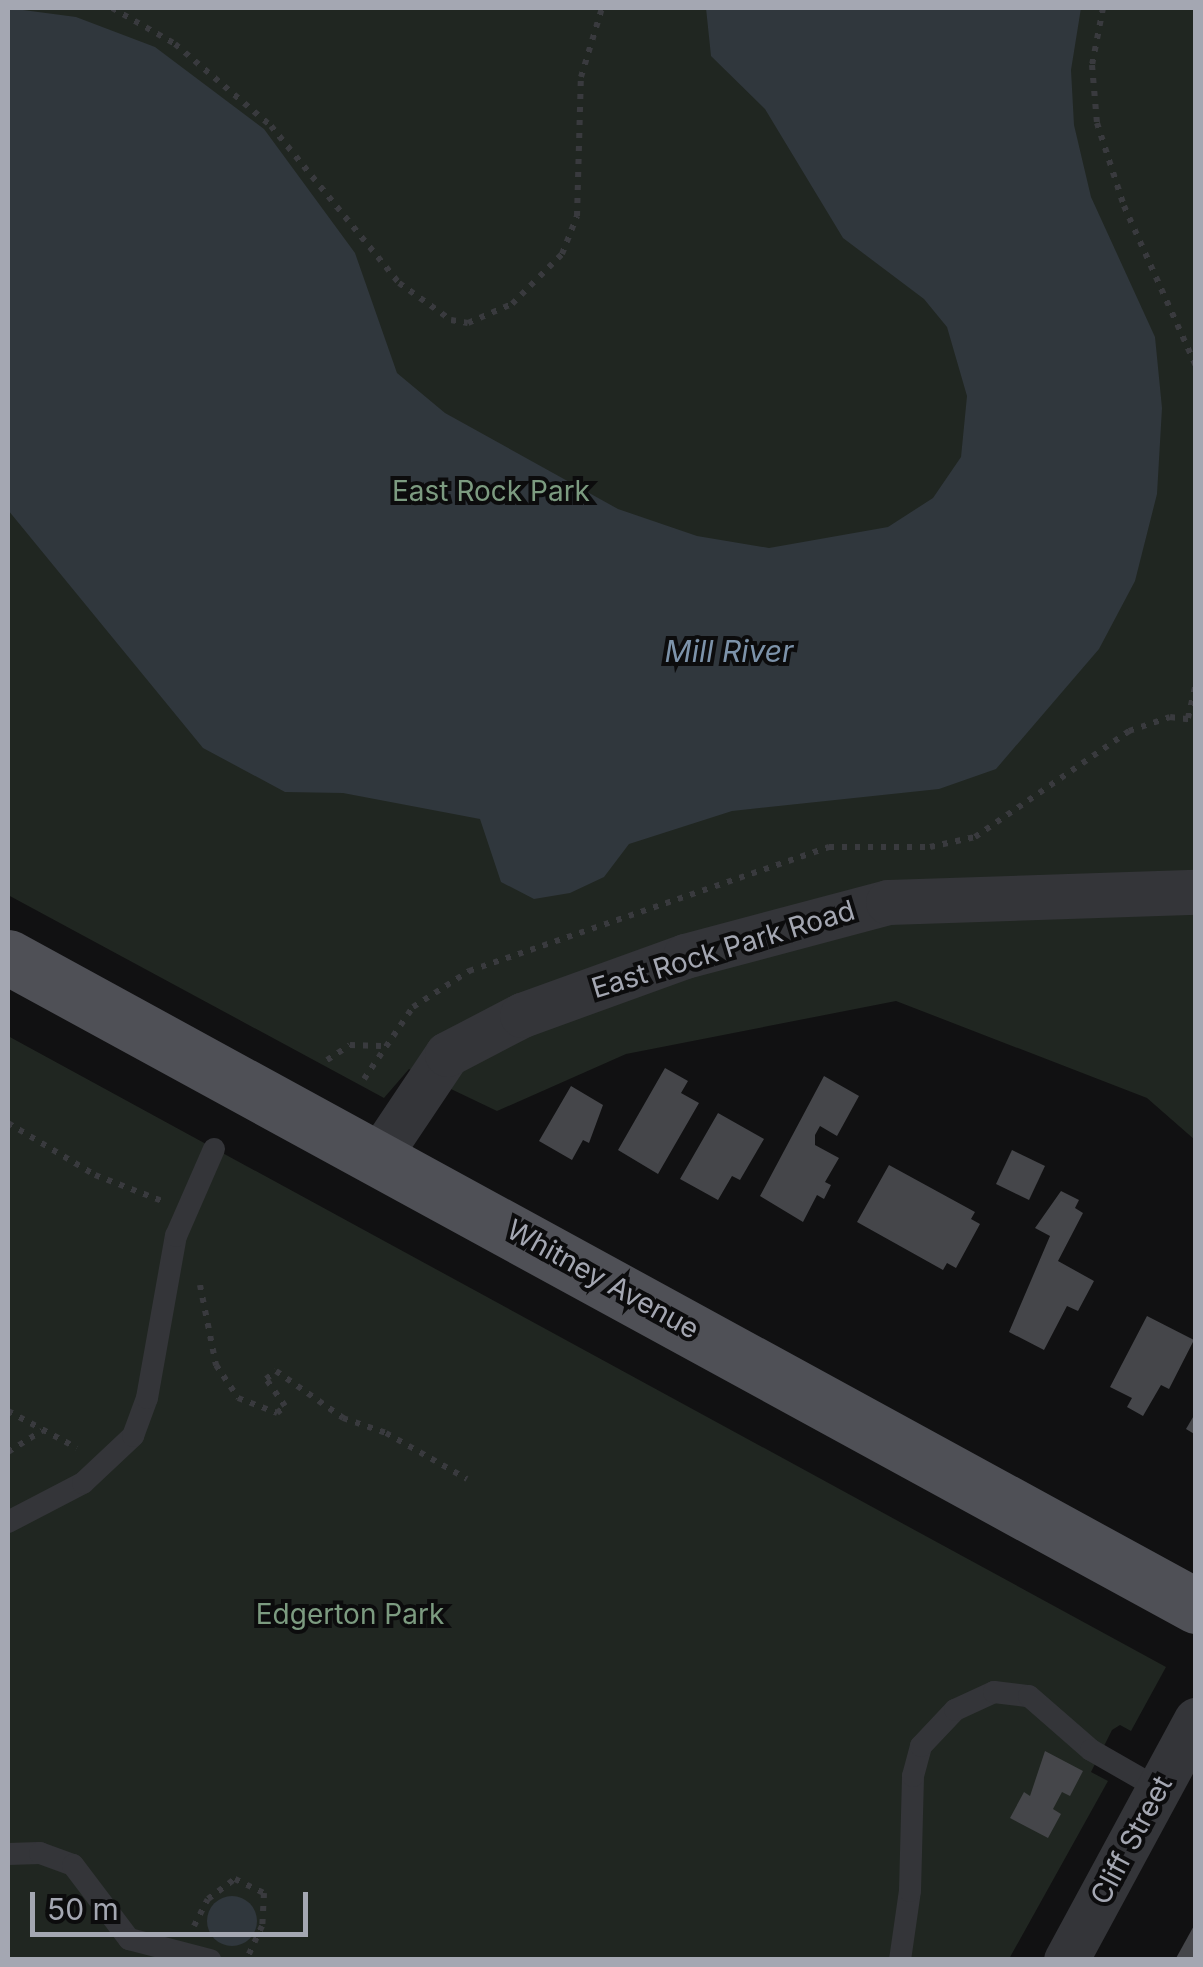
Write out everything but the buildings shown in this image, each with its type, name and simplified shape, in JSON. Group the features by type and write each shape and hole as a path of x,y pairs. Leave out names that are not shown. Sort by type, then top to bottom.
{"main road":[{"name":"Whitney Avenue","path":"8,957 1196,1606"}],"street":[{"name":"East Rock Park Road","path":"378,1157 447,1054 522,1015 668,962 807,918 888,902 1196,892"},
{"name":"Cliff Street","path":"1066,1960 1196,1720"}],"lane":[{"path":"8,1522 109,1465 133,1436 147,1398 169,1263 187,1209 214,1149"},
{"path":"900,1960 910,1891 913,1776 922,1746 956,1710 994,1692 1030,1696 1091,1750 1159,1788"},
{"path":"8,1854 40,1853 74,1865 123,1950 210,1960"}],"path":[{"path":"112,8 175,44 258,115 399,283 451,320 468,324 512,304 562,254 576,216 581,77 602,8"},
{"path":"1103,8 1092,66 1097,123 1124,206 1196,366"},
{"path":"364,1079 381,1046 434,991 521,949 574,937 829,847 930,847 975,837 1129,731 1192,719 1196,684"},
{"path":"326,1060 350,1045 381,1046"},
{"path":"8,1123 95,1175 187,1209"},
{"path":"199,1275 216,1365 238,1398 278,1413 285,1406 266,1380 276,1371 343,1418 386,1433 466,1479"},
{"path":"8,1411 109,1465"},
{"path":"8,1452 44,1430"},
{"path":"204,1906 235,1879 264,1894 262,1926 246,1960"}],"green space":[{"name":"East Rock Park","path":"8,8 1195,8 1195,1140 1147,1098 896,1001 626,1054 497,1111 409,1069 384,1098 8,895"},
{"name":"Edgerton Park","path":"8,1036 1166,1667 1131,1731 1120,1725 1112,1730 1091,1772 1108,1781 1009,1959 8,1959"}],"water":[{"name":"Mill River","path":"8,8 76,17 155,47 264,129 355,253 397,373 445,413 618,509 697,536 769,548 888,527 933,498 961,457 967,396 947,327 924,299 843,238 765,109 711,56 706,8 1081,8 1071,70 1074,125 1091,197 1155,337 1162,408 1157,494 1135,581 1099,649 996,769 939,789 732,811 629,844 604,877 570,893 534,899 501,882 480,819 343,793 285,792 203,748 8,510"},
{"path":"232,1896 249,1904 257,1921 249,1938 232,1946 215,1938 207,1921 215,1904"}]}
